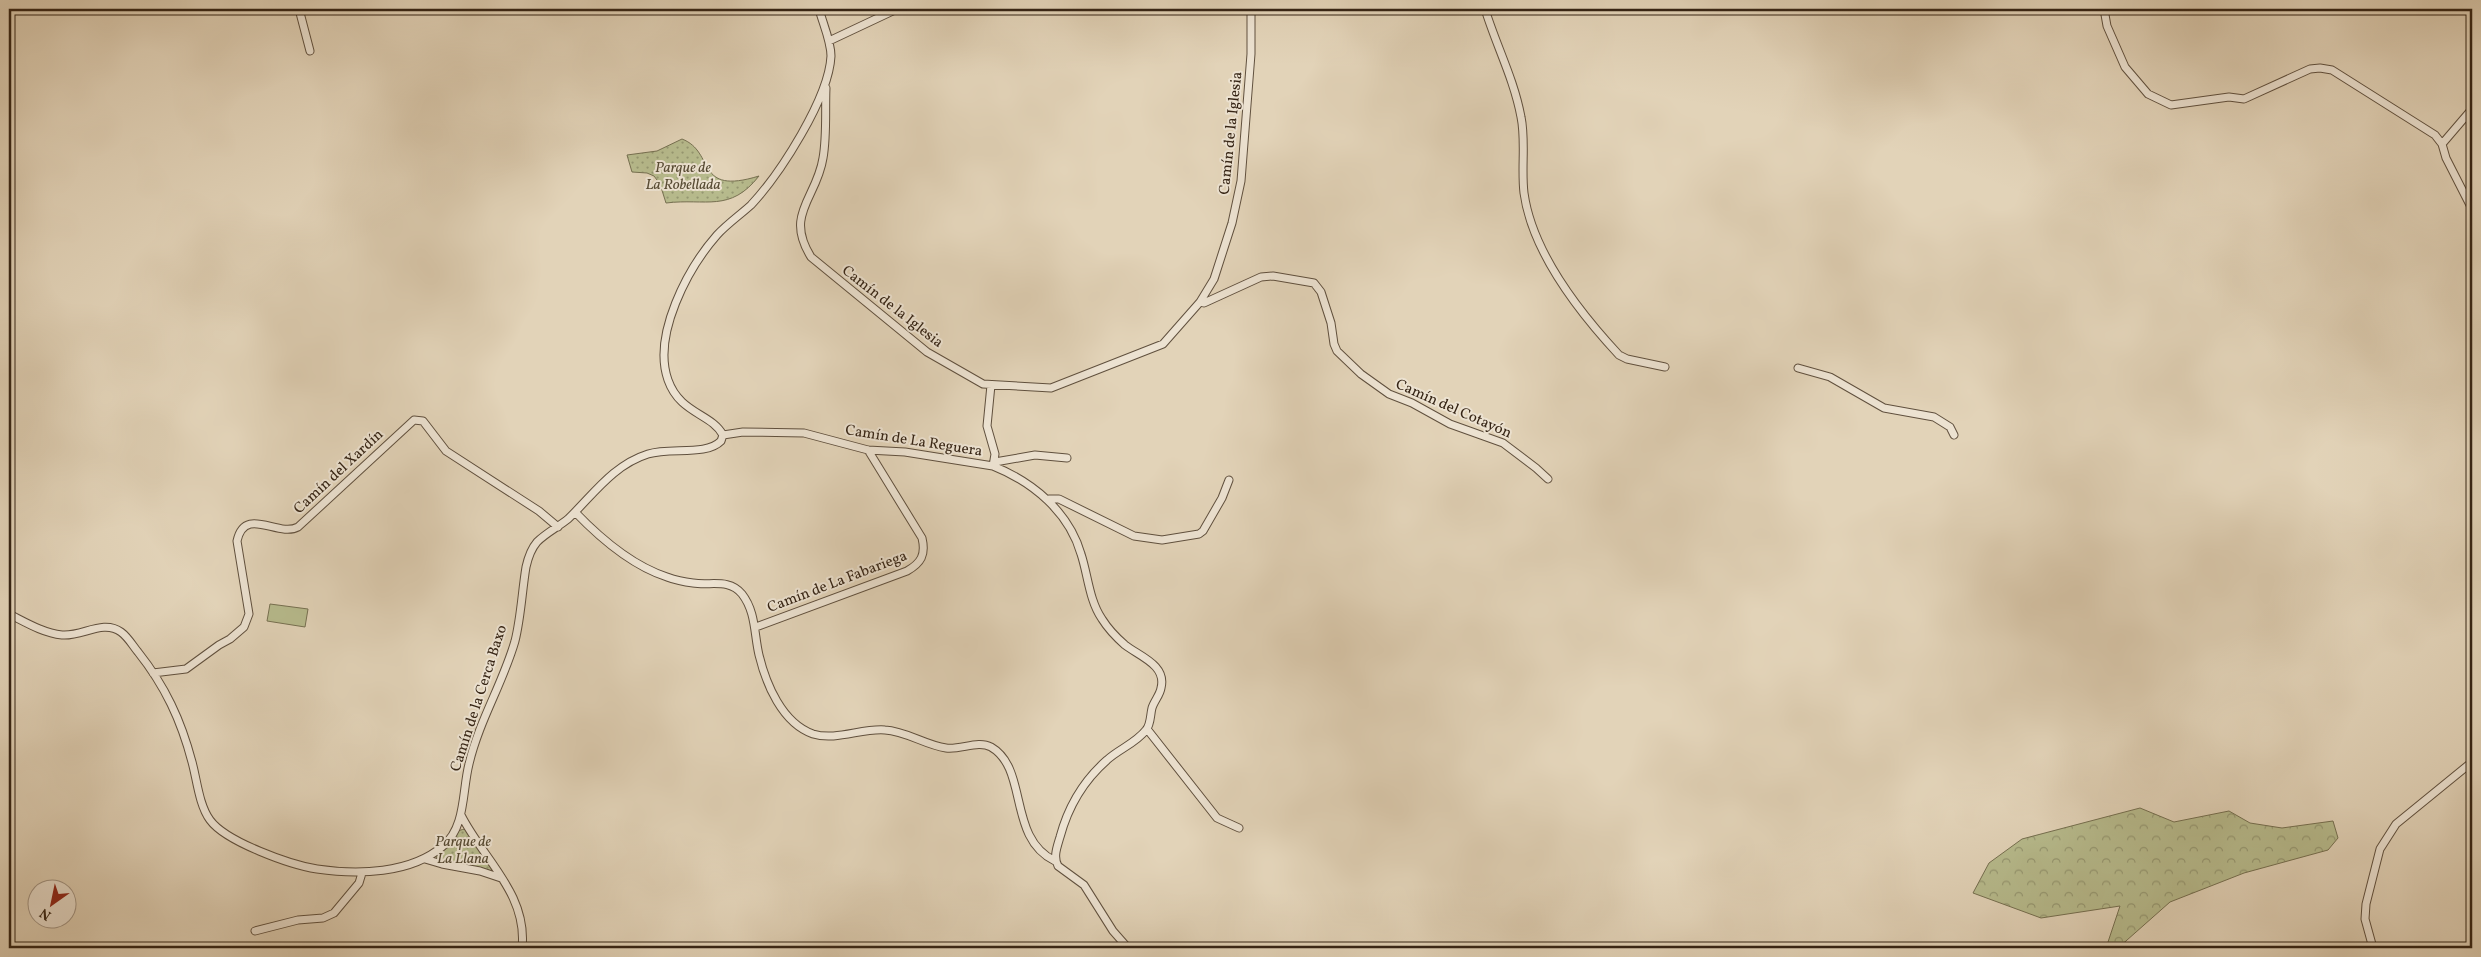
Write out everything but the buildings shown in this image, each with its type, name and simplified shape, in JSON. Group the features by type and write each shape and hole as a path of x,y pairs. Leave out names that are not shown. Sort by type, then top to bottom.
{"street":[{"path":"299,9 310,51"},
{"path":"723,435 716,427 683,405 668,382 664,367 664,346 672,314 681,291 698,260 719,232 751,204 771,179 815,108 826,83 831,56 829,41 819,9"},
{"path":"829,41 897,9"},
{"name":"Camín de la Iglesia","path":"826,83 823,158 801,213 799,224 804,246 822,268 927,352 977,381 991,385 1051,388 1153,350 1163,344 1200,302 1218,271 1242,181 1251,54 1250,9"},
{"path":"1485,9 1518,102 1522,120 1524,194 1544,250 1557,275 1577,304 1618,355 1627,359 1664,366"},
{"path":"2104,9 2107,26 2125,67 2148,94 2170,104 2229,97 2244,99 2310,69 2332,70 2413,119 2435,135 2442,144 2446,158 2472,209"},
{"path":"2442,144 2472,109"},
{"name":"Camín del Cotayón","path":"1200,302 1204,303 1221,297 1261,277 1273,276 1314,283 1321,292 1337,350 1361,374 1389,394 1450,424 1504,443 1548,480"},
{"path":"1798,368 1830,377 1884,408 1934,418 1950,427 1954,435"},
{"path":"991,385 987,426 995,454 994,464 1035,455 1067,458"},
{"name":"Camín del Xardín","path":"153,673 186,669 219,644 230,639 244,627 249,614 237,541 239,535 247,526 260,523 288,531 298,527 414,420 423,421 446,451 539,511 558,527"},
{"name":"Camín de La Reguera","path":"723,435 743,432 804,433 868,450 905,452 994,464 1049,499 1059,511 1075,539 1092,599 1102,619 1124,644 1151,662 1162,679 1161,689 1152,708 1147,729"},
{"name":"Camín de la Cerca Baxo","path":"425,859 444,846 453,835 461,814 469,763 486,711 505,670 515,639 528,556 536,543 558,527 610,477 634,459 668,449 707,450 717,445 723,435"},
{"name":"Camín de La Fabariega","path":"756,627 908,571 921,560 924,550 922,538 868,450"},
{"path":"1049,499 1059,498 1134,536 1162,540 1199,534 1203,531 1229,480"},
{"path":"575,512 588,525 650,570 667,577 693,583 724,583 735,587 743,595 756,627 759,655 770,686 784,712 802,728 815,735 823,736 884,730 945,748 961,748 979,744 990,747 1003,758 1018,797 1024,826 1033,844 1043,854 1055,861 1062,870 1084,885 1113,931 1128,948"},
{"path":"9,614 49,633 64,635 81,634 100,627 112,627 122,633 164,686 192,759 204,806 212,823 220,830 265,853 306,867 362,873 425,859 480,871 501,878"},
{"path":"1055,861 1066,816 1086,783 1107,760 1147,729 1217,818 1239,828"},
{"path":"2373,948 2366,924 2365,912 2380,849 2396,824 2472,762"},
{"path":"461,814 501,878 512,892 522,928 522,948"},
{"path":"255,931 298,920 323,918 334,913 359,884 362,873"}],"green space":[{"name":"Parque de La Robellada","path":"682,139 692,145 699,153 715,177 738,181 759,176 748,188 738,195 717,202 666,203 660,184 654,176 647,173 632,172 627,155 657,151"},
{"path":"270,604 308,609 305,627 267,621"},
{"path":"2140,808 2174,822 2229,811 2250,823 2282,828 2333,821 2338,838 2328,850 2244,873 2170,902 2118,948 2106,948 2120,906 2041,918 1973,893 1989,863 2022,839"},
{"name":"Parque de La Llana","path":"465,829 497,869 493,876 442,864 436,859 439,849 446,839"}]}
